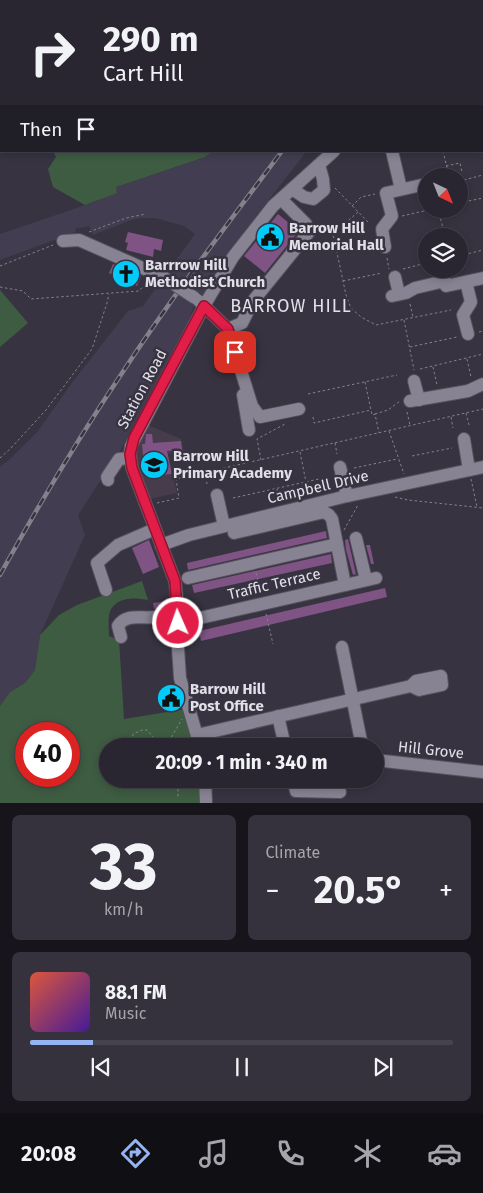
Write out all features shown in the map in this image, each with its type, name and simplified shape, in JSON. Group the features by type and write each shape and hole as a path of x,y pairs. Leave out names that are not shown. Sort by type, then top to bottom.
{"street":[{"name":"Station Road","path":"130,458 130,450 134,438 199,302 273,206 333,152"},
{"path":"392,152 401,189"},
{"path":"292,188 304,197 313,199 324,190 319,165"},
{"path":"386,253 382,229 392,216 386,193 418,186"},
{"path":"228,329 242,323 253,301 308,232 306,224 280,199"},
{"path":"63,241 79,240 159,274 199,302 228,329 252,406 260,417 299,409"},
{"path":"395,272 400,296 415,288 444,281 446,286 483,278"},
{"path":"466,282 471,302 463,315 467,334"},
{"path":"235,352 249,430"},
{"path":"416,374 409,402 468,391 478,383"},
{"path":"464,438 469,470"},
{"path":"108,480 107,477 119,459 130,458 175,581 178,610 178,663 183,693 198,738"},
{"path":"338,460 348,496"},
{"name":"Campbell Drive","path":"161,545 224,526 348,496 483,467"},
{"path":"218,495 224,526"},
{"path":"189,535 201,540 324,512 332,519 345,585"},
{"path":"106,590 97,563 118,545 155,529"},
{"name":"Traffic Terrace","path":"178,623 371,579 356,538"},
{"path":"188,578 337,544"},
{"path":"121,637 118,626 122,620 130,617 156,617 178,610"},
{"path":"342,646 360,738"},
{"path":"208,738 278,716 411,686"},
{"path":"278,716 283,738"},
{"name":"Hill Grove","path":"384,761 483,772"},
{"path":"205,788 206,803"},
{"path":"295,788 296,790 340,792"}],"path":[{"path":"443,152 446,166 460,163 461,168"},
{"path":"468,179 483,176"},
{"path":"323,183 331,184 369,223"},
{"path":"352,206 362,197 375,194"},
{"path":"468,201 483,198"},
{"path":"358,212 333,234 346,295 351,308 361,317 376,325 451,310"},
{"path":"389,219 418,212"},
{"path":"79,240 91,231 126,218 146,214"},
{"path":"0,266 63,241"},
{"path":"468,254 483,250"},
{"path":"386,253 395,272 418,265"},
{"path":"343,282 382,273"},
{"path":"0,287 23,291 31,299 109,294 139,291 159,274"},
{"path":"0,458 46,410 92,349 109,294"},
{"path":"400,296 413,318"},
{"path":"404,320 416,374 433,366 483,354"},
{"path":"409,347 483,331"},
{"path":"466,358 478,383"},
{"path":"433,366 438,390"},
{"path":"308,394 397,375"},
{"path":"366,382 372,415 409,402 410,426"},
{"path":"146,506 179,498 176,479 483,409"},
{"path":"313,417 314,423 371,410"},
{"path":"466,413 469,425"},
{"path":"375,414 379,433"},
{"path":"451,417 453,428"},
{"path":"262,460 257,439 285,424"},
{"path":"389,431 407,484"},
{"path":"335,443 338,460"},
{"path":"412,456 452,448"},
{"path":"300,451 306,482"},
{"path":"354,468 398,459"},
{"path":"220,469 222,480"},
{"path":"469,470 477,508"},
{"path":"205,472 207,484"},
{"path":"233,498 328,477"},
{"path":"277,488 282,512"},
{"path":"392,497 483,508"},
{"path":"337,544 360,502"},
{"path":"171,738 181,719 189,711"},
{"path":"133,738 134,734 142,730 147,730 153,738"},
{"path":"178,788 178,797"}],"shaded area":[{"path":"212,152 306,152 246,229 203,294 197,295 190,318 121,449 78,515 85,535 40,635 35,670 25,683 10,692 0,706 0,467 38,431 71,384 128,311 143,306 195,234 184,226 155,218 142,218 131,220 93,235 89,226 75,229 76,232 0,260 0,234 97,201 115,187 205,157"},
{"name":"Barrow Hill Primary Academy","path":"148,425 181,439 184,452 168,454 177,493 150,499 135,455"}],"green space":[{"path":"54,152 212,152 205,157 116,187 117,193 85,205 53,187 48,169 56,157"},
{"path":"0,290 28,323 0,347"},
{"path":"142,581 148,600 131,599 119,602 111,609 109,615 109,636 119,640 124,719 186,709 195,738 99,738 99,788 202,788 203,803 0,803 0,706 10,692 25,683 35,670 40,635 59,615 77,605"}],"building":[{"path":"278,214 299,231 265,273 244,256"},
{"path":"128,232 163,240 161,251 154,249 153,257 126,250 128,243 125,242"},
{"name":"Barrrow Hill Methodist Church","path":"113,264 141,276 137,286 109,273"},
{"path":"146,434 152,434 153,443 181,441 182,450 167,451 172,474 145,476 142,444 145,444"},
{"path":"326,531 327,538 188,570 187,563"},
{"path":"348,539 356,574 353,575 346,550 345,540"},
{"path":"149,540 159,567 143,574 132,548"},
{"path":"366,545 370,545 374,564 371,564"},
{"path":"331,554 332,563 194,593 192,585"},
{"path":"385,588 387,597 201,641 199,631"},
{"path":"169,601 169,605 154,609 153,603"}],"railway":[{"path":"0,575 61,469 126,367 183,285 281,152"}],"place":[{"name":"Barrow Hill Memorial Hall","path":"270,237"},
{"name":"Barrrow Hill Methodist Church","path":"126,274"},
{"name":"Barrow Hill Primary Academy","path":"154,465"},
{"name":"Barrow Hill Post Office","path":"171,698"}],"district":[{"name":"BARROW HILL","path":"291,306"}],"route":[{"path":"178,623 178,601 175,581 132,468 130,450 134,438 204,306 228,329 235,352"}]}
